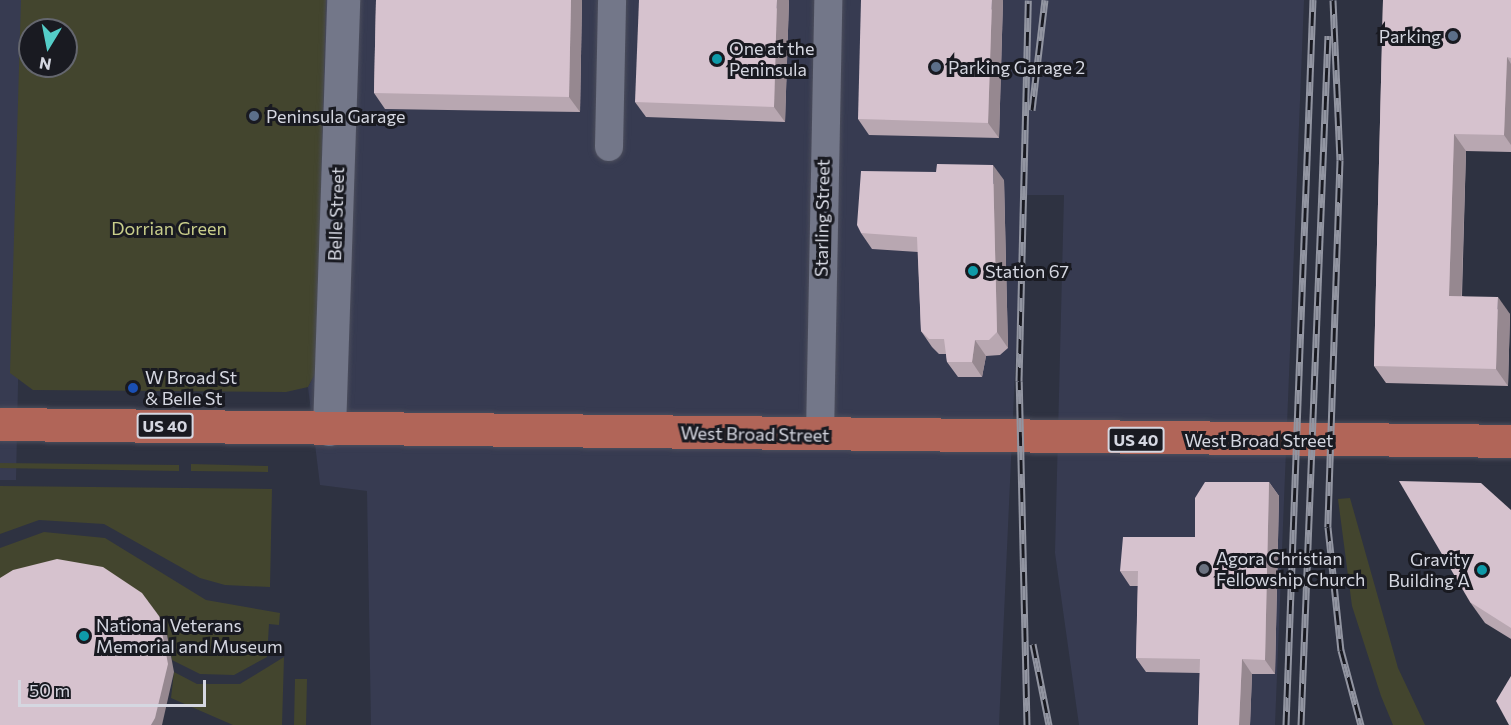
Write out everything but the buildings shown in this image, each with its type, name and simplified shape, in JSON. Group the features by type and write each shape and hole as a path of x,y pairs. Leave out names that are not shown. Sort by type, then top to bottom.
{"main road":[{"name":"West Broad Street","path":"0,424 1511,441"}],"street":[{"name":"Belle Street","path":"329,429 344,0"},
{"path":"609,147 612,0"},
{"name":"Starling Street","path":"819,435 828,0"}],"shaded area":[{"path":"0,0 26,0 26,18 18,18 18,78 24,78 16,480 0,480"},
{"path":"326,0 1304,0 1275,725 1079,725 1055,553 1064,195 1023,195 999,725 371,725 367,491 320,485 308,387 316,372"}],"green space":[{"name":"Dorrian Green","path":"21,0 326,0 316,372 308,387 286,392 33,390 10,373 19,78 78,78 78,18 20,18"},
{"path":"0,463 179,465 179,471 0,468"},
{"path":"191,464 268,466 268,472 191,471"},
{"path":"0,486 272,489 270,587 225,585 200,578 104,524 39,520 0,534"},
{"path":"1350,498 1398,668 1425,725 1393,725 1381,696 1352,606 1338,499"},
{"path":"44,532 105,538 206,600 280,613 279,625 269,624 267,657 234,675 200,674 172,660 165,624 148,602 0,588 0,548"},
{"path":"284,657 282,725 233,725 171,698 174,672 197,684 240,684"},
{"path":"295,679 307,679 306,725 294,725"}],"railway":[{"path":"1027,725 1019,381 1028,0"},
{"path":"1032,110 1045,0"},
{"path":"1286,725 1313,0"},
{"path":"1333,0 1340,160 1328,527 1341,650 1361,725"},
{"path":"1301,725 1328,36"},
{"path":"1033,644 1049,725"}],"place":[{"name":"Parking","path":"1453,36"},
{"name":"One at the Peninsula","path":"717,59"},
{"name":"Parking Garage 2","path":"936,67"},
{"name":"Peninsula Garage","path":"254,116"},
{"name":"Station 67","path":"973,271"},
{"name":"W Broad St & Belle St","path":"133,388"},
{"name":"Agora Christian Fellowship Church","path":"1204,569"},
{"name":"Gravity Building A","path":"1482,570"},
{"name":"National Veterans Memorial and Museum","path":"84,636"}]}
